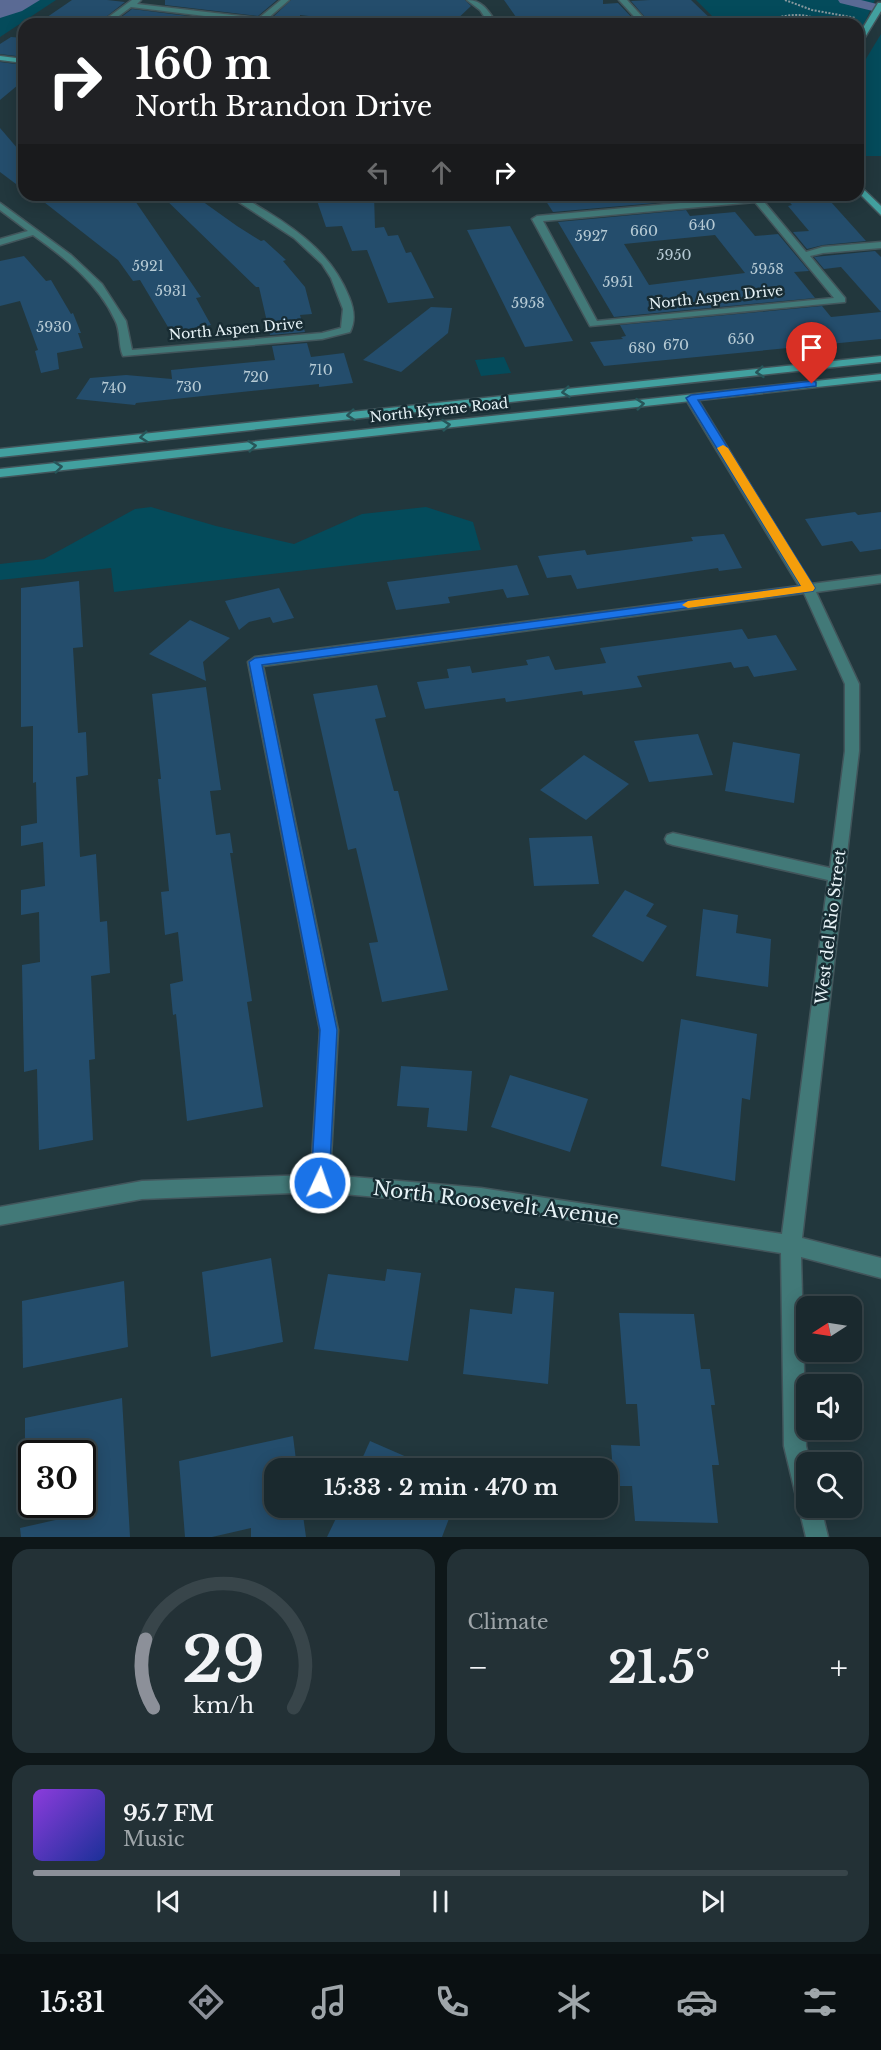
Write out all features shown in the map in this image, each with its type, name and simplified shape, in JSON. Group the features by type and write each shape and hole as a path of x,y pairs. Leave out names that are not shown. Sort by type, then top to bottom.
{"main road":[{"path":"864,32 879,7"},
{"path":"0,58 18,60"},
{"path":"864,194 881,212"},
{"name":"North Kyrene Road","path":"0,453 881,359"},
{"name":"North Kyrene Road","path":"0,473 881,377"}],"street":[{"path":"263,18 285,0"},
{"path":"471,0 483,9 489,18"},
{"path":"623,0 640,18"},
{"path":"111,18 133,2 233,18"},
{"name":"North Aspen Drive","path":"33,232 68,257 100,287 121,322 128,354 322,336 346,330 351,317 338,278 302,238 242,201"},
{"name":"North Aspen Drive","path":"735,201 537,219 594,324 841,300 759,201"},
{"path":"0,206 33,232"},
{"path":"0,242 33,232"},
{"path":"804,255 823,250 881,245"},
{"path":"804,255 830,258 881,253"},
{"name":"West del Rio Street","path":"691,398 809,588 852,684 852,751 791,1245 796,1452"},
{"path":"320,1183 328,1030 255,662 881,579"},
{"path":"673,839 837,876"},
{"name":"North Roosevelt Avenue","path":"0,1216 142,1190 320,1183 481,1197 791,1245 881,1268"},
{"path":"812,1518 817,1537"}],"path":[{"path":"785,0 812,10 856,18"},
{"path":"776,18 786,15 811,18"},
{"path":"838,18 849,16"}],"shaded area":[{"path":"0,0 56,0 29,18 18,18 18,25 0,37"},
{"path":"0,0 40,0 22,11 0,18"},
{"path":"696,0 875,0 864,24 864,18 714,18"},
{"path":"881,34 881,156 864,156 864,62"},
{"path":"504,357 511,373 481,376 475,360"},
{"path":"151,507 216,526 294,544 362,514 426,507 473,522 481,550 114,592 111,568 0,580 0,564 44,559 135,509"}],"building":[{"path":"72,0 125,2 105,18 46,18"},
{"path":"165,0 277,0 258,16 165,5"},
{"path":"291,0 465,0 471,6 458,18 325,18 300,15 300,18 272,18"},
{"path":"504,0 603,0 603,4 618,3 632,18 517,18"},
{"path":"691,0 710,18 646,18 631,1"},
{"path":"132,9 204,18 120,18"},
{"path":"11,37 18,38 18,56 0,54 0,44"},
{"path":"0,62 18,64 18,85 0,100"},
{"path":"0,128 18,149 18,186 0,172"},
{"path":"43,201 135,201 201,297 196,298 211,325 171,332 140,280 133,281 118,260"},
{"path":"167,201 202,201 237,226 261,241 264,240 286,260 283,261 305,287 312,314 300,315 305,332 270,335 259,287 256,287"},
{"path":"317,201 374,201 375,228 384,227 388,236 398,235 406,253 411,252 434,298 388,303 367,250 352,251 342,226 326,227"},
{"path":"546,201 679,201 553,212"},
{"path":"788,201 831,202 866,241 823,245 807,249 793,232 809,231 788,206 792,205"},
{"path":"686,210 690,216 735,212 755,236 778,234 809,271 794,272 815,298 614,317 558,222","holes":["715,235 745,273 649,285 624,244"]},
{"path":"510,226 573,341 525,347 467,230"},
{"path":"875,251 881,257 881,312 841,267 824,269 814,257"},
{"path":"24,256 46,281 51,280 71,314 73,313 81,333 78,333 83,348 57,353 59,369 41,373 35,351 38,350 20,301 0,306 0,261"},
{"path":"822,306 831,317 881,312 881,339 604,366 590,342 623,339 621,337 626,336 620,325"},
{"path":"431,307 452,308 448,333 401,372 363,360"},
{"path":"307,343 311,357 344,353 353,383 319,387 319,384 136,403 135,405 76,399 90,378 126,375 172,379 171,370 275,360 272,346"},
{"path":"855,512 858,515 881,512 881,549 860,552 852,541 822,546 805,519"},
{"path":"724,534 742,568 719,571 718,568 577,589 571,575 547,578 538,556 585,550 587,555 693,541 691,537"},
{"path":"517,565 529,595 507,598 503,589 448,597 450,603 396,610 387,582"},
{"path":"79,581 83,647 73,648 78,733 86,732 88,775 76,777 80,857 96,854 100,922 107,921 110,973 91,976 95,1059 89,1060 93,1140 39,1150 37,1069 24,1072 22,965 40,962 39,912 21,915 21,890 45,886 43,842 21,846 21,826 37,823 36,782 33,783 33,726 21,727 21,588"},
{"path":"279,588 294,618 273,623 270,617 249,622 239,630 225,601"},
{"path":"190,620 230,638 203,662 206,681 149,654"},
{"path":"742,629 748,639 776,635 797,670 754,677 748,666 734,668 731,662 637,676 642,687 583,695 582,691 506,702 505,698 425,709 417,682 449,678 447,669 470,666 472,673 528,665 526,660 549,656 555,670 606,663 600,648"},
{"path":"377,685 386,717 375,719 394,791 398,791 448,990 382,1002 369,943 378,942 356,848 348,850 313,694"},
{"path":"206,687 221,790 210,791 216,835 230,833 233,853 230,853 252,1001 247,1002 263,1107 187,1121 176,1014 173,1015 170,984 183,981 178,932 165,935 161,892 169,891 152,694"},
{"path":"698,734 713,775 649,782 634,741"},
{"path":"733,742 800,754 794,803 725,791"},
{"path":"584,755 629,784 586,820 540,790"},
{"path":"592,836 599,884 534,886 529,838"},
{"path":"625,890 654,904 646,916 667,926 643,962 592,936"},
{"path":"703,909 738,915 736,933 771,939 768,987 696,976"},
{"path":"681,1019 757,1034 750,1100 742,1098 735,1181 661,1166"},
{"path":"401,1066 472,1071 467,1131 427,1127 429,1108 397,1106"},
{"path":"510,1075 588,1099 570,1152 491,1127"},
{"path":"271,1258 283,1342 211,1357 202,1272"},
{"path":"387,1269 421,1273 408,1361 314,1349 328,1274 385,1281"},
{"path":"124,1281 128,1347 23,1368 22,1301"},
{"path":"515,1288 554,1292 548,1384 463,1374 470,1309 512,1314"},
{"path":"619,1313 694,1314 701,1369 710,1369 715,1405 711,1405 719,1465 712,1465 718,1523 635,1521 632,1486 618,1486 618,1458 612,1458 611,1445 640,1446 637,1404 626,1404"},
{"path":"122,1398 130,1537 21,1537 20,1528 64,1518 96,1518 96,1440 25,1440 25,1418"},
{"path":"293,1436 296,1458 264,1458 264,1518 303,1518 306,1537 251,1537 251,1528 212,1537 185,1537 179,1461"},
{"path":"370,1441 409,1458 362,1458"},
{"path":"336,1518 449,1518 442,1537 327,1537"}],"waterway":[{"path":"845,0 881,9"}],"slow traffic":[{"path":"688,605 809,588 723,448"}],"route":[{"path":"320,1183 328,1030 255,662 809,588 691,398 812,384"}]}
